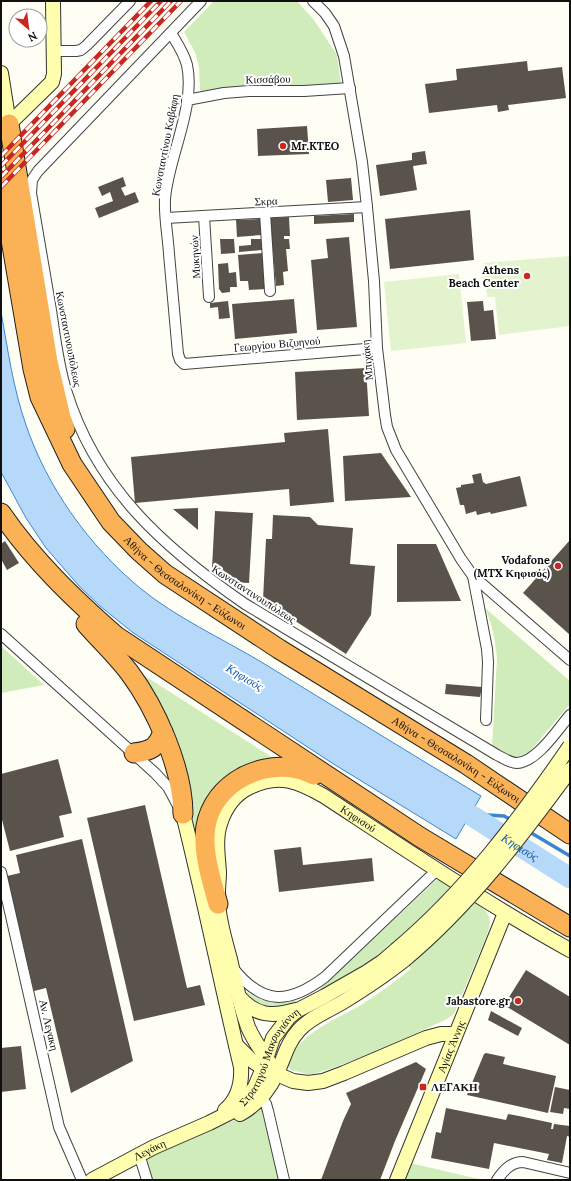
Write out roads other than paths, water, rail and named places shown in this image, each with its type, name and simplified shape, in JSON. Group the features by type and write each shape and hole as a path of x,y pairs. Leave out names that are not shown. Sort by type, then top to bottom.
{"highway":[{"path":"9,124 48,362 61,418 71,447 72,464"},
{"name":"Αθήνα - Θεσσαλονίκη - Εύζωνοι","path":"1,182 33,369 40,397 72,464 111,522 139,551 165,574 280,649 466,764 570,834"},
{"path":"1,513 18,537 51,574 83,607 116,636 336,783 420,837 570,927"},
{"path":"51,574 78,616 129,672 142,691 163,732 177,777 182,800 183,814"},
{"path":"134,753 143,752 154,748 158,744 163,732"},
{"path":"218,904 208,866 205,836 211,809 220,795 229,786 244,776 257,770 274,768 297,769 336,783"},
{"path":"532,807 570,819"}],"street":[{"path":"9,124 52,82 54,74 53,1"},
{"path":"54,51 81,50 130,1"},
{"name":"Κωνσταντινουπόλεως","path":"201,1 38,171 32,183 33,201 59,362 74,413 82,430 104,470 119,492 154,532 208,578 245,604 510,762 516,763 532,758 570,715"},
{"name":"Μπιχάκη","path":"313,1 325,13 334,26 344,56 350,88 362,162 367,207 374,281 377,348 385,415 391,439 396,450 461,559 473,576 570,660"},
{"name":"Κωνσταντίνου Καβάφη","path":"171,33 182,52 187,65 188,84 187,100 165,200 178,354 180,360"},
{"path":"1,73 9,124"},
{"name":"Κισσάβου","path":"187,100 224,93 249,91 304,91 350,88"},
{"name":"Σκρα","path":"166,218 367,207"},
{"path":"265,213 270,291"},
{"name":"Μυκηνών","path":"204,216 209,296"},
{"name":"Γεωργίου Βιζυηνού","path":"180,360 184,364 377,348"},
{"path":"473,576 485,632 488,655 486,720"},
{"path":"1,634 134,753 168,787 183,814 241,1067 242,1079 240,1088 230,1106 210,1123"},
{"name":"Στρατηγού Μακρυγιάννη","path":"210,1123 232,1118 254,1104 261,1097 276,1074 288,1045 304,1026 367,987 400,955 484,861 512,826 570,746"},
{"name":"Στρατηγού Μακρυγιάννη","path":"210,1123 241,1105 255,1087 265,1063 269,1046 276,1033 284,1022 298,1010 367,972 382,962 400,955 430,938 464,904 523,834 570,770"},
{"name":"Κηφισού","path":"276,1074 265,1063 249,1028 231,966 218,904 218,837 223,815 226,809 240,793 257,784 271,780 290,780 307,786 331,800 437,870 570,950"},
{"path":"231,966 249,986 265,995 278,997 302,992 325,977 437,870"},
{"name":"Αν. Λεγακη","path":"1,872 59,1127 82,1180"},
{"name":"Αγίας Άννης","path":"397,1180 505,912"},
{"path":"239,997 246,1005 262,1013 282,1014 298,1010"},
{"path":"276,1074 300,1083 314,1082 348,1071 426,1038 441,1034 455,1034"},
{"path":"236,1045 251,1060 265,1063"},
{"path":"261,1097 266,1104 268,1111 284,1180"},
{"name":"Λεγάκη","path":"92,1180 139,1154 210,1123"},
{"path":"139,1154 147,1180"},
{"path":"497,1180 509,1167 518,1162 558,1175 570,1173"}],"water":[{"path":"1,312 11,369 21,411 35,448 58,493 87,534 104,554 140,588 168,609 263,663 481,796 456,839 332,763 132,632 100,606 79,586 46,548 26,518 1,472"}],"waterway":[{"name":"Κηφισός","path":"447,800 570,878"},
{"path":"471,814 504,816 513,821"},
{"path":"528,831 570,856"}],"railway":[{"path":"1,156 151,1"},
{"path":"1,166 161,1"},
{"path":"1,177 171,1"},
{"path":"1,187 181,1"}],"place":[{"name":"Mr.KTEO","path":"283,146"},
{"name":"Athens Beach Center","path":"527,276"},
{"name":"Vodafone (MTX Κηφισός)","path":"558,566"},
{"name":"Jabastore.gr","path":"518,1001"},
{"name":"ΛΕΓΑΚΗ","path":"423,1087"}]}
